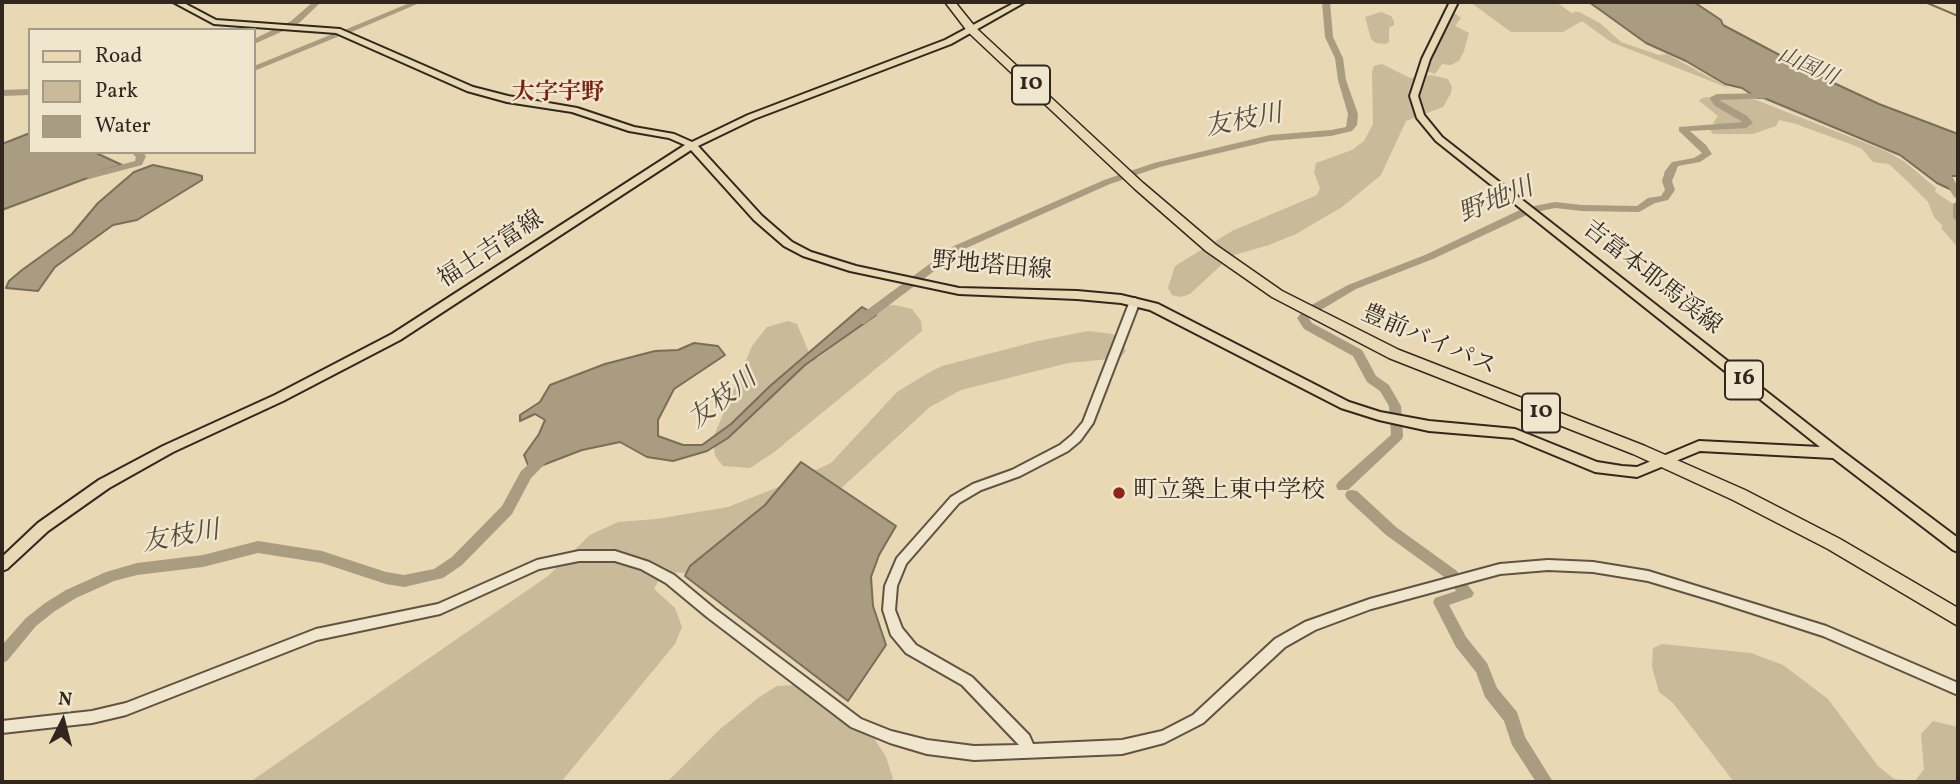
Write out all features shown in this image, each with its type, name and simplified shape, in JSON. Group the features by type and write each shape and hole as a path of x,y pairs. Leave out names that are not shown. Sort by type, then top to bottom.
{"highway":[{"name":"豊前バイパス","path":"950,2 1230,262 1277,294 1338,327 1431,370 1743,488 1827,531 1958,609"},
{"name":"豊前バイパス","path":"958,2 975,28"},
{"name":"豊前バイパス","path":"1669,458 1822,538 1958,618"}],"main road":[{"path":"177,2 214,22 337,31 470,89 507,99 582,111 692,145"},
{"name":"福土吉富線","path":"2,565 43,527 104,484 168,449 279,397 396,337 692,145 751,117 877,70 975,28 1021,2"},
{"name":"吉富本耶馬渓線","path":"1454,2 1415,89 1415,103 1427,126 1439,139 1836,453 1958,546"},
{"name":"野地塔田線","path":"692,145 758,218 788,244 823,260 959,291 1077,295 1135,301 1168,312 1345,405 1364,412 1429,426 1515,435 1595,467 1637,472 1699,446 1836,453"}],"street":[{"path":"1029,752 1024,740 967,681 911,649 896,631 890,610 891,586 901,561 954,500 1064,448 1076,438 1088,423 1135,301"},
{"path":"2,727 92,718 126,709 316,635 440,608 537,565 579,556 615,556 645,565 670,579 856,723 890,737 927,747 974,753 1122,747 1164,737 1198,719 1280,643 1310,626 1370,604 1500,569 1548,565 1593,567 1648,576 1718,597 1826,632 1958,690"}],"green space":[{"path":"1470,2 1556,2 1573,14 1579,12 1600,23 1621,42 1659,55 1667,54 1731,89 1611,42 1582,21 1563,32 1511,32"},
{"path":"1381,12 1391,16 1394,21 1394,25 1389,28 1389,42 1385,44 1371,39 1365,17"},
{"path":"1453,12 1461,18 1455,26 1469,33 1464,51 1459,61 1451,65 1442,64 1435,74 1426,71"},
{"path":"1382,64 1410,78 1431,75 1448,79 1452,87 1451,93 1443,107 1406,121 1381,175 1342,207 1296,234 1231,256 1190,294 1181,297 1172,295 1168,288 1175,266 1232,231 1317,195 1320,188 1314,172 1316,163 1352,150 1364,141 1373,124 1372,72 1374,66"},
{"path":"1730,94 1751,98 1886,151 1905,162 1936,188 1935,192 1958,207 1953,213 1958,221 1958,248 1941,228 1943,226 1934,217 1928,202 1889,164 1873,162 1862,149 1779,120 1776,126 1753,134 1713,134 1709,128 1717,125 1713,123 1718,116 1699,101 1702,98"},
{"path":"894,305 912,309 921,321 922,331 773,453 750,468 723,466 715,456 713,438 752,346 767,327 788,321 797,324 810,355 818,358 842,340 865,316 882,306"},
{"path":"1088,331 1113,334 1122,342 1126,351 1120,358 1068,363 961,390 930,407 826,502 689,573 663,572 654,589 675,608 682,627 675,644 561,782 250,782 548,576 590,535 618,522 656,519 728,507 781,486 831,463 897,392 928,373 942,366"},
{"path":"1662,644 1751,653 1783,665 1828,699 1878,766 1894,779 1915,781 1924,769 1921,734 1933,721 1958,727 1958,782 1734,782 1673,703 1659,692 1652,667 1653,648"},
{"path":"795,685 831,697 869,730 886,757 894,782 667,782 719,730 758,698 777,686"}],"water":[{"path":"1589,2 1694,2 1721,20 1723,25 1821,77 1879,104 1958,134 1958,176 1944,176 1958,187 1958,200 1954,191 1937,183 1900,155 1764,98 1757,98 1742,88 1725,84 1686,61 1646,43"},
{"path":"28,134 28,154 98,154 122,165 91,174 90,177 2,210 2,144"},
{"path":"153,165 202,176 202,180 137,220 113,225 55,267 38,291 6,288 9,281 22,270 72,234 98,203 134,172"},
{"path":"862,307 876,315 805,365 728,438 707,451 673,461 647,457 620,442 582,450 530,470 524,455 545,420 535,414 520,421 520,415 540,402 550,385 605,364 655,351 678,350 694,343 718,346 725,355 674,389 658,420 658,436 683,445 702,445 731,424 770,386"},
{"path":"801,462 896,526 879,555 871,577 873,606 886,645 848,701 685,576 690,566 765,505"}],"waterway":[{"path":"256,41 294,23 317,2"},
{"path":"346,31 418,2"},
{"name":"友枝川","path":"860,321 958,248 1107,182 1157,165 1270,138 1349,129 1353,114 1342,80 1339,58 1329,37 1326,2"},
{"path":"1925,2 1958,16"},
{"path":"256,68 338,35"},
{"path":"2,93 28,92"},
{"name":"野地川","path":"1343,486 1397,436 1395,406 1385,388 1371,379 1358,353 1308,326 1303,318 1310,311 1352,287 1429,257 1528,210 1555,205 1639,209 1652,200 1664,198 1670,190 1667,181 1675,164 1697,160 1707,154 1703,147 1682,129 1746,125 1748,123 1744,118 1714,99 1772,96"},
{"path":"89,176 139,163 141,156 138,154"},
{"path":"1944,161 1947,176 1958,195"},
{"path":"1958,204 1958,218"},
{"name":"友枝川","path":"2,656 31,622 50,607 111,576 137,569 203,561 258,547 322,557 386,578 404,581 438,574 457,561 507,510 526,475 542,460"},
{"name":"野地川","path":"1352,495 1391,531 1452,575"},
{"name":"野地川","path":"1461,587 1467,593 1440,602 1461,642 1482,668 1491,692 1511,717 1518,740 1545,782"}],"place":[{"name":"町立築上東中学校","path":"1119,493"}],"district":[{"name":"大字宇野","path":"558,95"}],"water label":[{"name":"山国川","path":"1807,68"}]}
